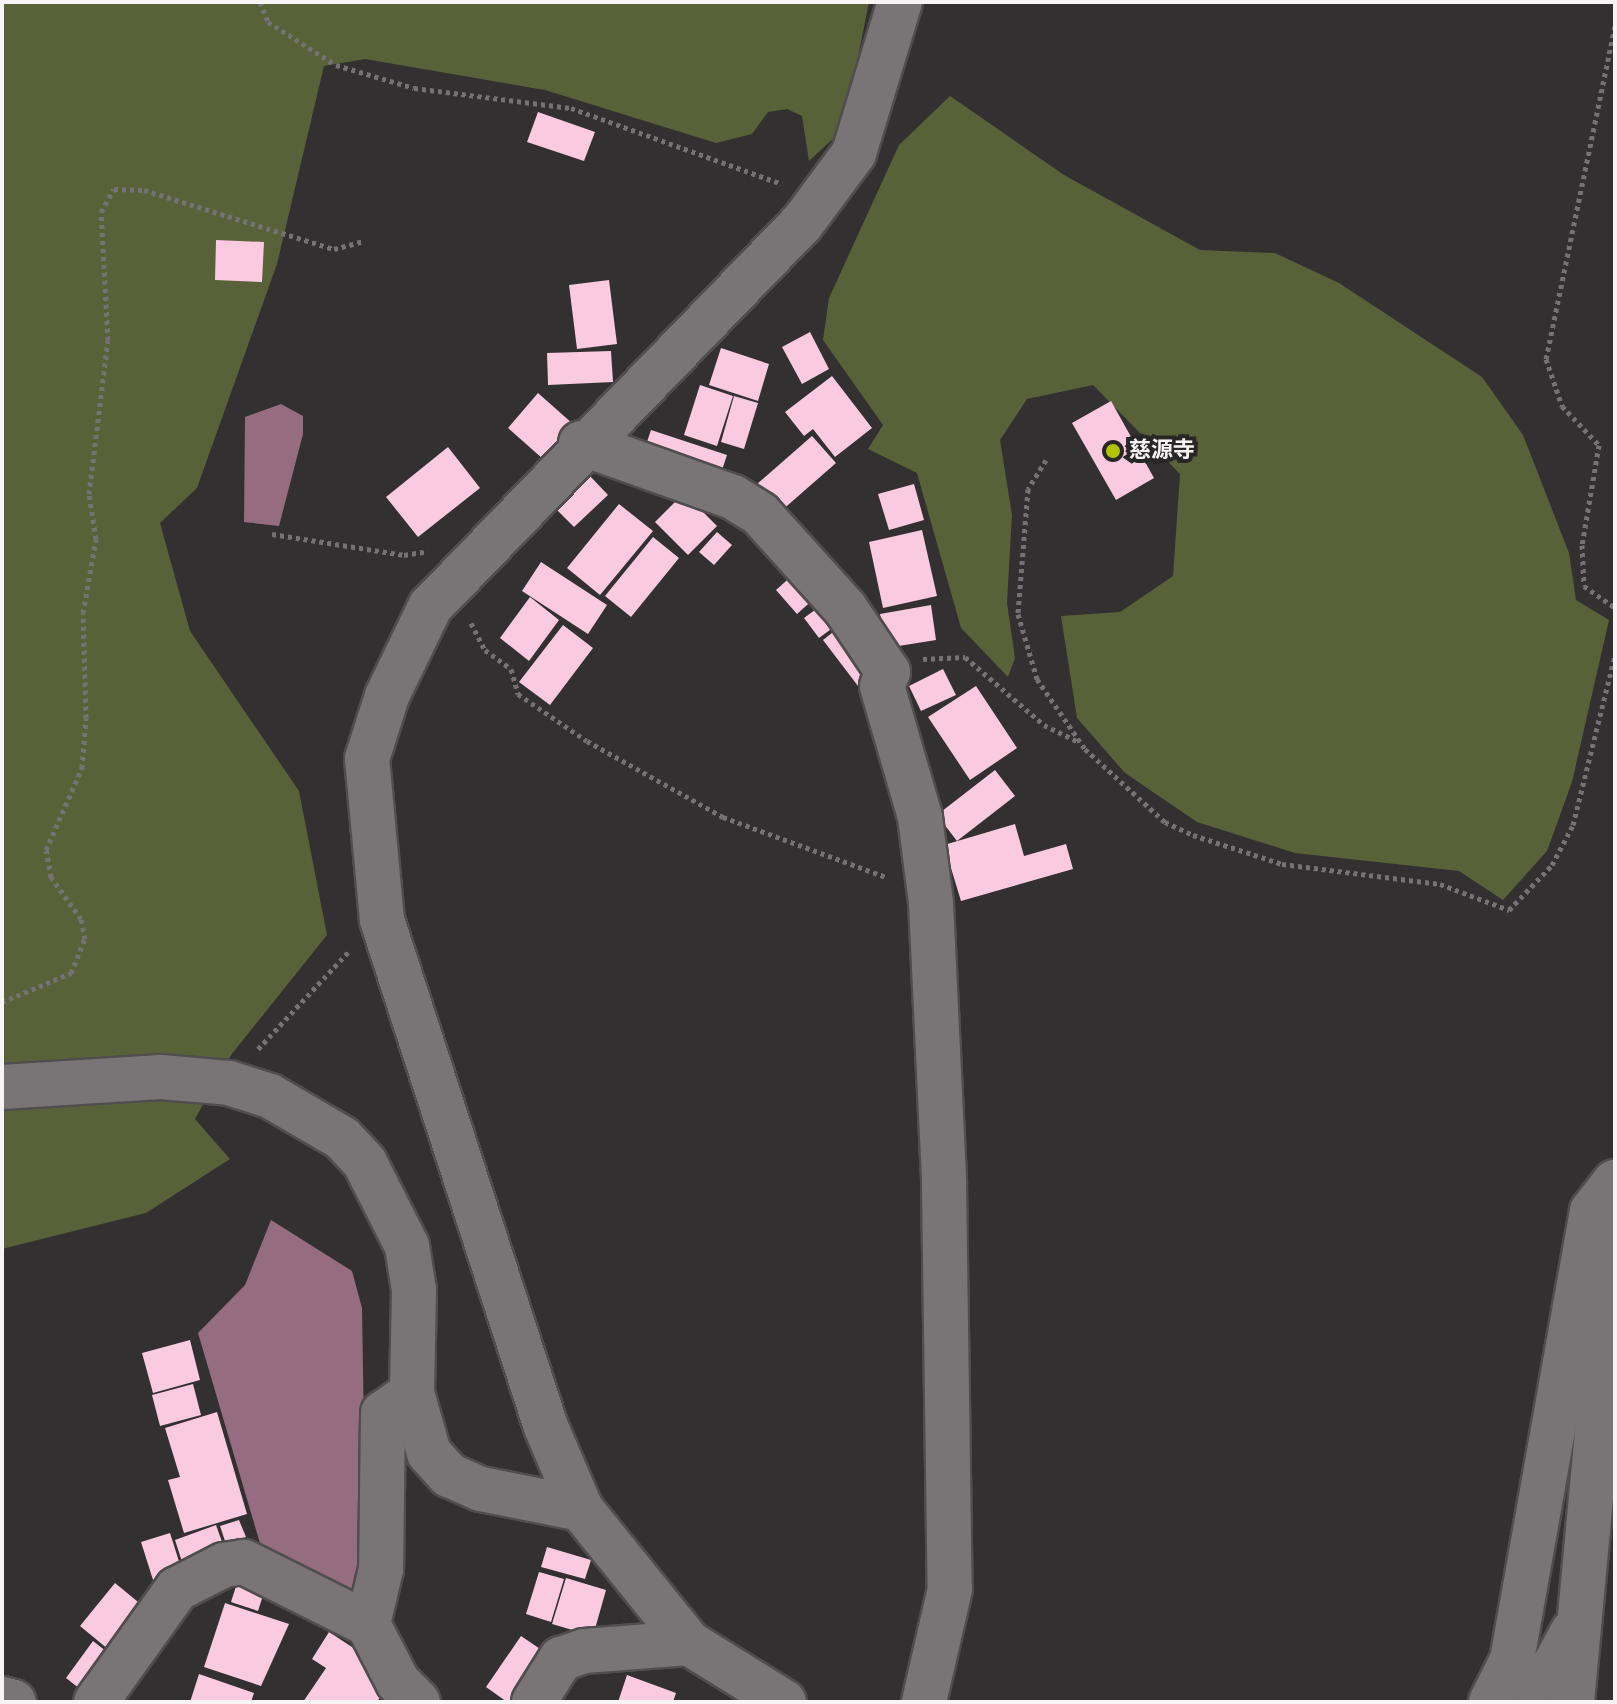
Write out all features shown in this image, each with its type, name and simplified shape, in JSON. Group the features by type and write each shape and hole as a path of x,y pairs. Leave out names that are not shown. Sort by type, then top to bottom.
{"street":[{"path":"784,1702 689,1643 581,1509 542,1415 382,920 367,759 387,696 424,620 458,577 581,443 821,196 854,153 900,2"},
{"path":"581,443 733,497 760,514 869,637 888,672 882,686 920,817 931,903 950,1589 924,1702"},
{"path":"2,1087 161,1077 229,1083 302,1112 365,1163 407,1246 415,1305 412,1393 429,1453 449,1475 515,1499 581,1509"},
{"path":"1491,1702 1512,1660 1592,1211 1615,1182"},
{"path":"1572,1702 1615,1241"},
{"path":"368,1624 381,1569 383,1413 412,1393"},
{"path":"96,1702 177,1589 224,1565 244,1562 368,1624 398,1682 418,1702"},
{"path":"1534,1702 1579,1626"},
{"path":"534,1702 561,1659 584,1651 689,1643"},
{"path":"2,1699 14,1702"}],"path":[{"path":"260,2 268,22 336,65 414,88 571,108 630,135 821,196"},
{"path":"1615,26 1546,359 1562,406 1599,445 1582,545 1584,586 1615,608"},
{"path":"2,1002 71,973 85,939 81,919 51,877 46,850 82,768 86,718 83,613 96,539 89,494 108,340 101,212 114,189 144,190 334,249 363,241"},
{"path":"1046,460 1028,489 1018,614 1037,679 1080,742 1165,822 1193,835 1282,864 1440,884 1509,910 1552,865 1573,825 1615,655"},
{"path":"272,534 404,555 429,551 446,557 458,577 485,650 511,669 518,694 723,817 904,884 931,903"},
{"path":"888,672 945,653 965,657 1051,730 1080,742"},
{"path":"229,1083 382,920"}],"green space":[{"path":"2,2 869,2 848,107 836,136 809,161 802,116 787,109 768,112 752,134 716,143 545,90 365,59 324,66 277,264 197,488 160,523 190,631 299,791 327,935 231,1055 195,1119 230,1159 146,1213 2,1249"},
{"path":"950,96 1064,175 1200,250 1275,253 1339,283 1482,377 1523,435 1569,553 1576,600 1609,620 1572,782 1547,851 1503,900 1459,871 1295,853 1197,822 1125,773 1077,718 1061,616 1120,612 1173,576 1180,474 1093,385 1027,399 1000,440 1012,515 1007,603 1015,658 1008,677 961,628 917,473 868,449 883,425 823,340 829,298 899,145"}],"shaded area":[{"path":"281,404 303,416 303,434 279,526 244,522 245,417"},
{"path":"271,1220 352,1271 362,1308 365,1491 358,1603 262,1550 198,1333 245,1285"}],"building":[{"path":"538,112 595,132 584,161 527,142"},
{"path":"216,240 264,242 262,282 215,280"},
{"path":"609,280 617,344 577,349 569,285"},
{"path":"810,332 829,369 802,384 782,347"},
{"path":"721,348 769,364 758,401 709,385"},
{"path":"611,351 613,382 548,385 547,353"},
{"path":"832,376 872,428 835,457 813,429 804,436 785,412"},
{"path":"700,385 733,396 717,446 684,435"},
{"path":"538,393 573,424 543,459 508,428"},
{"path":"734,396 758,403 744,449 721,442"},
{"name":"慈源寺","path":"1111,401 1154,478 1116,500 1072,423"},
{"path":"651,430 727,455 719,479 643,454"},
{"path":"812,436 836,463 780,512 757,484"},
{"path":"448,447 480,488 418,537 386,497"},
{"path":"590,476 608,495 574,527 556,509"},
{"path":"914,484 924,520 889,530 878,494"},
{"path":"684,493 717,526 688,555 655,522"},
{"path":"619,504 653,531 600,595 567,568"},
{"path":"922,530 937,596 883,608 869,542"},
{"path":"717,532 732,545 714,565 699,552"},
{"path":"653,537 679,558 631,617 605,596"},
{"path":"541,562 607,605 588,634 522,591"},
{"path":"795,573 816,597 797,614 776,590"},
{"path":"530,597 559,620 529,661 500,638"},
{"path":"827,601 842,621 819,638 804,618"},
{"path":"931,605 936,640 886,648 880,614"},
{"path":"563,625 593,648 550,705 519,682"},
{"path":"842,625 878,672 858,686 823,640"},
{"path":"943,669 956,695 921,711 909,686"},
{"path":"976,686 1017,748 970,780 928,717"},
{"path":"995,770 1015,796 957,841 937,815"},
{"path":"1015,824 1024,856 1066,844 1073,869 961,901 944,845"},
{"path":"190,1340 200,1380 153,1393 142,1353"},
{"path":"193,1384 201,1415 160,1426 152,1395"},
{"path":"217,1412 247,1514 184,1533 168,1480 180,1477 165,1428"},
{"path":"239,1520 246,1537 226,1544 220,1526"},
{"path":"216,1525 226,1553 184,1568 175,1540"},
{"path":"170,1533 183,1574 154,1583 141,1542"},
{"path":"547,1547 591,1560 585,1579 541,1567"},
{"path":"539,1572 564,1579 551,1622 526,1614"},
{"path":"566,1578 606,1590 593,1636 552,1624"},
{"path":"238,1580 265,1589 258,1611 231,1602"},
{"path":"115,1583 149,1611 114,1654 80,1626"},
{"path":"225,1603 289,1624 261,1686 204,1667"},
{"path":"329,1632 375,1662 388,1685 377,1702 303,1702 326,1668 312,1659"},
{"path":"521,1636 552,1657 520,1702 507,1702 486,1687"},
{"path":"93,1641 120,1662 93,1699 66,1678"},
{"path":"199,1674 254,1693 251,1702 190,1702"},
{"path":"627,1675 676,1693 673,1702 618,1702"}],"place":[{"name":"慈源寺","path":"1113,451"}]}
